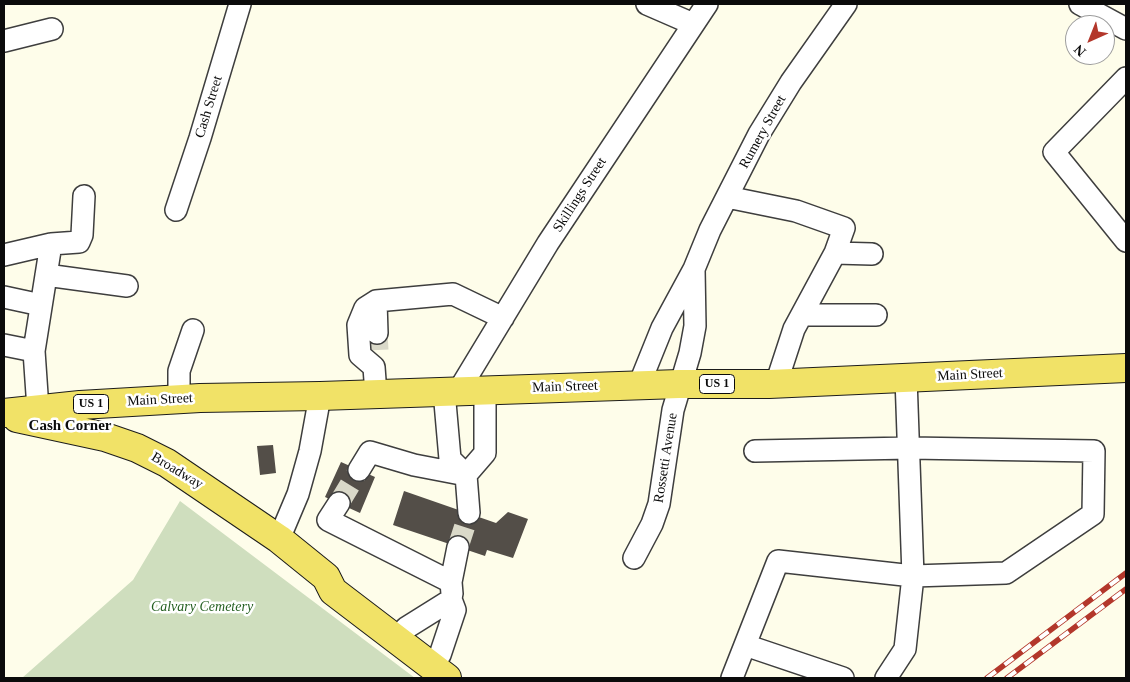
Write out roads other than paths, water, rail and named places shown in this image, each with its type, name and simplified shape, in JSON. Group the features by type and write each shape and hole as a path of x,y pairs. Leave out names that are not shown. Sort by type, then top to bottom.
{"main road":[{"name":"Main Street","path":"4,414 38,409 179,399 320,396 377,361 463,391 679,384 776,384 1126,368"},
{"name":"Broadway","path":"4,414 88,433 137,448 167,463 279,539 326,577 333,591 443,667 468,678"},
{"name":"Broadway","path":"326,577 338,578 406,628 443,667"}],"street":[{"name":"Cash Street","path":"176,210 200,138 240,4"},
{"path":"647,4 693,24"},
{"name":"Skillings Street","path":"463,391 503,318 548,244 707,4"},
{"name":"Rumery Street","path":"640,385 662,328 694,269 759,134 846,4"},
{"path":"1080,4 1126,29"},
{"path":"4,41 52,30"},
{"path":"1126,78 1054,152 1126,241"},
{"path":"4,255 51,244 79,242 82,236 84,196"},
{"path":"727,198 796,211 844,228 835,252 794,329 776,384"},
{"path":"38,409 34,351 51,244"},
{"path":"835,252 872,254"},
{"name":"Rumery Street","path":"679,384 690,353 695,326 694,269"},
{"path":"46,275 127,286"},
{"path":"376,301 377,361 360,355 358,325 365,308 376,301 453,294 503,318"},
{"path":"4,297 41,305"},
{"path":"802,315 876,315"},
{"path":"179,399 179,372 193,330"},
{"path":"4,345 34,351"},
{"path":"886,678 906,649 913,576 910,448 906,378"},
{"name":"Rossetti Avenue","path":"634,558 652,524 659,504 679,384"},
{"path":"463,391 450,459 466,474 469,513"},
{"path":"463,391 485,453 466,474"},
{"path":"279,539 298,494 310,451 320,396"},
{"path":"732,678 778,561 913,576 1006,573 1093,514 1094,450 910,448 755,450"},
{"path":"359,470 370,452 414,465 466,474"},
{"path":"339,503 328,520 451,592 455,610 443,667"},
{"path":"406,628 446,603 451,592 458,547"},
{"path":"745,645 843,678"}],"tunnel":[{"path":"377,333 378,350"},
{"path":"339,503 359,470"},
{"path":"458,547 469,513"}],"railway":[{"path":"987,678 1126,573"},
{"path":"1007,678 1126,589"}],"district":[{"name":"Cash Corner","path":"70,426"}],"park label":[{"name":"Calvary Cemetery","path":"202,607"}]}
